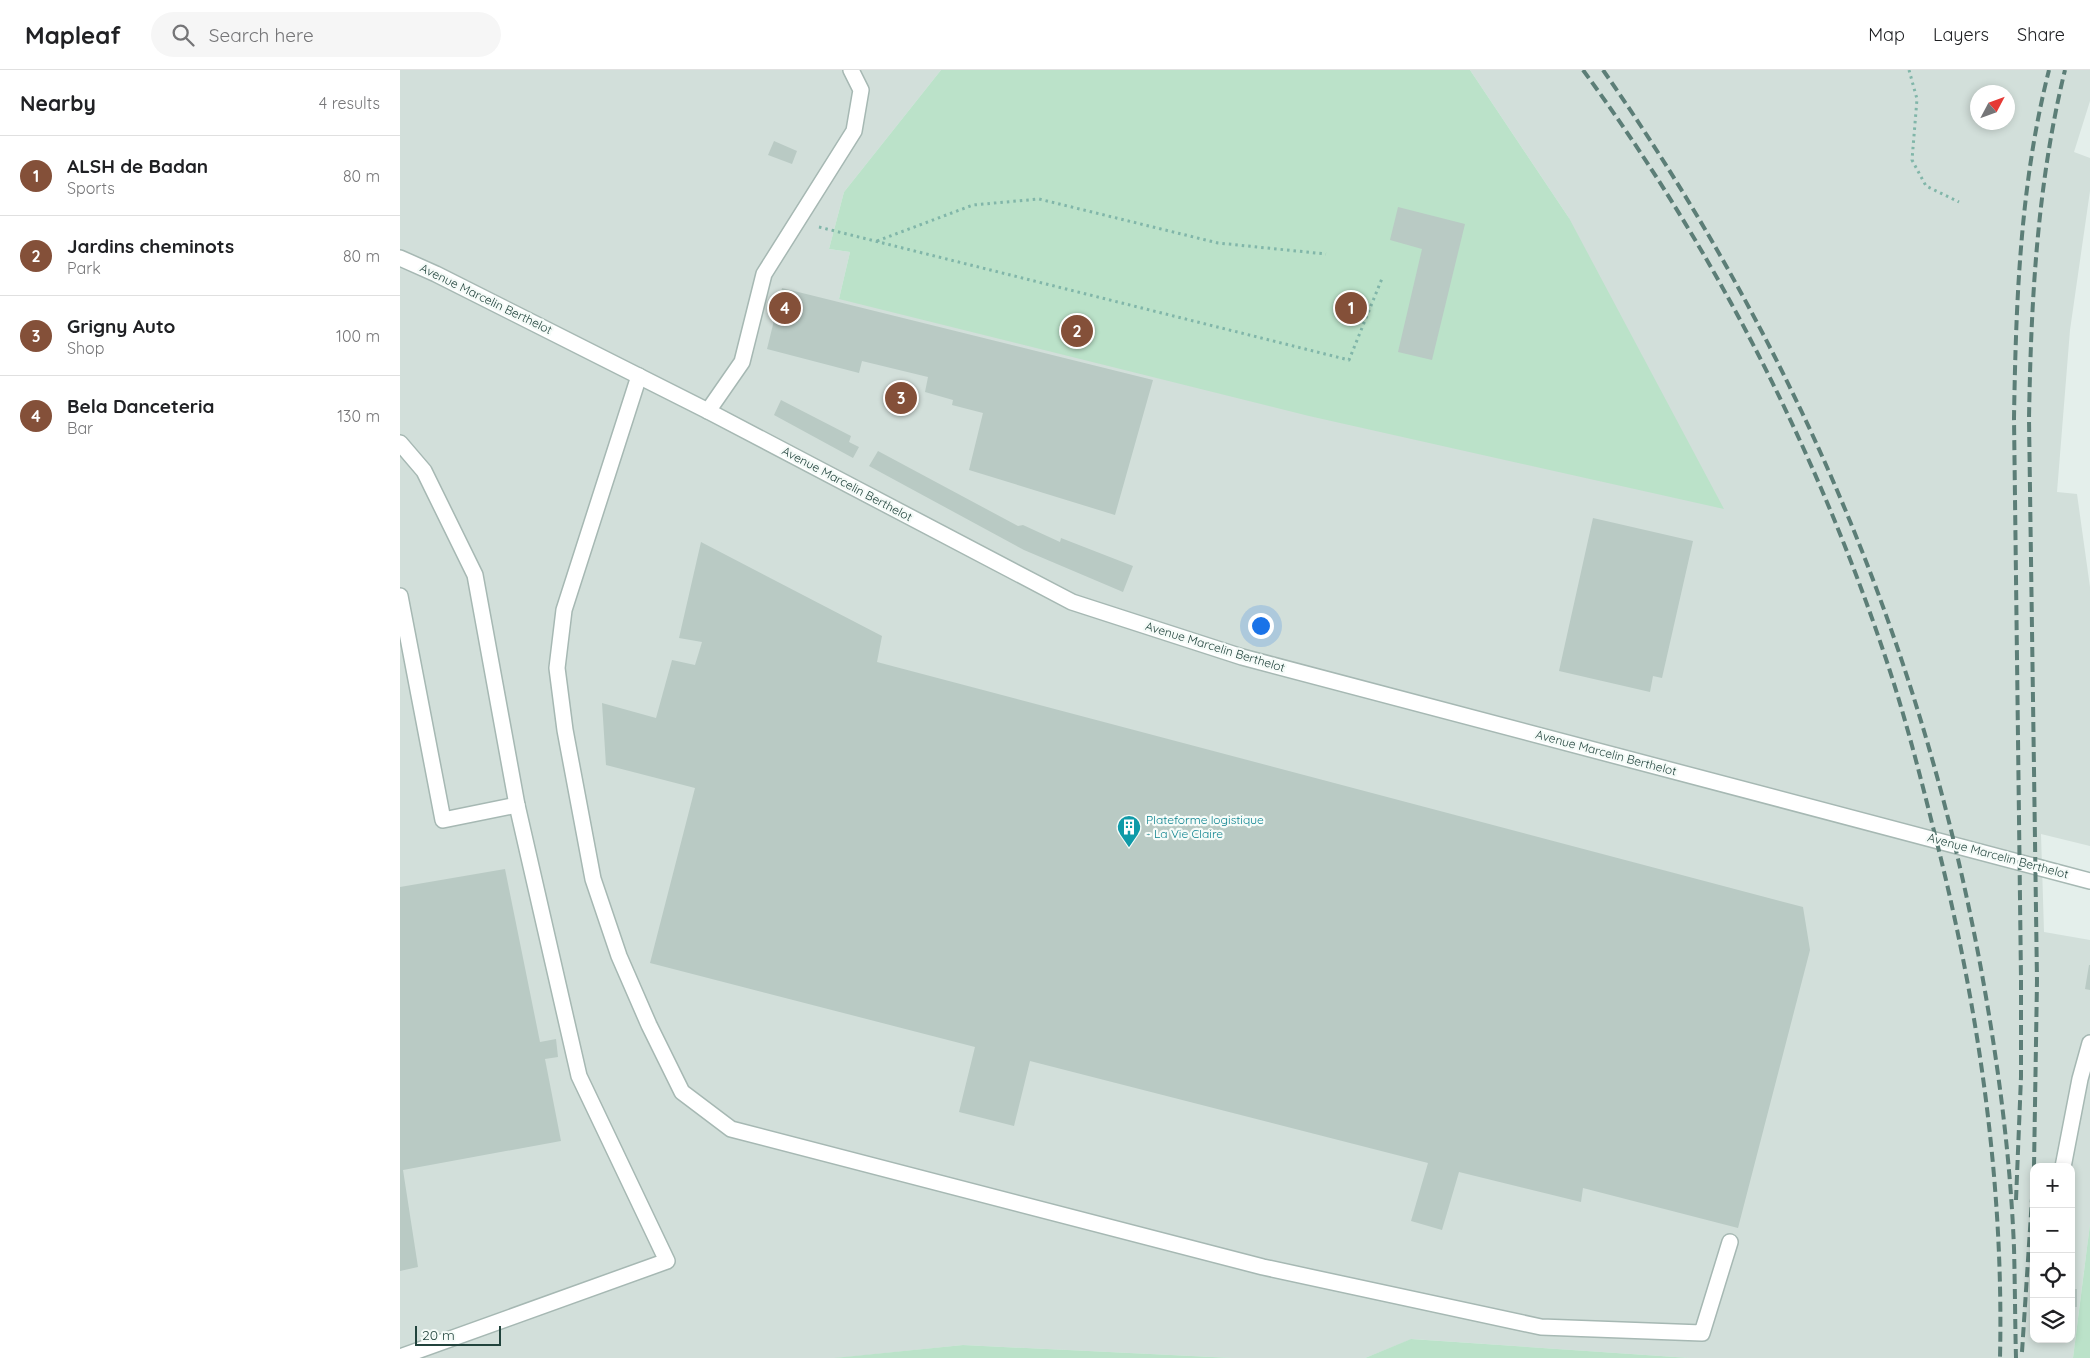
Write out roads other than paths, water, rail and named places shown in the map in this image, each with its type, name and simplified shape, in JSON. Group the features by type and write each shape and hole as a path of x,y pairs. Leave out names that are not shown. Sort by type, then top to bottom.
{"street":[{"path":"708,411 742,362 764,274 854,131 861,90 851,70"},
{"name":"Avenue Marcelin Berthelot","path":"400,258 436,274 708,411 1072,602 1242,657 2090,880"},
{"path":"639,376 564,610 557,668 565,730 593,879 619,956 649,1025 682,1092 731,1129 1263,1267 1541,1327 1702,1333 1730,1242"},
{"path":"400,443 424,470 475,575 517,805 579,1076 667,1260 400,1357"},
{"path":"400,596 443,820 517,805"},
{"path":"2064,1163 2080,1080 2090,1043"}],"railway":[{"path":"1583,70 1631,139 1676,209 1719,281 1759,356 1796,431 1829,508 1860,586 1888,665 1901,706 1950,896 1975,1027 1985,1093 1998,1225 2000,1358"},
{"path":"1603,70 1675,180 1740,292 1799,406 1851,523 1896,643 1934,766 1966,892 1990,1021 2002,1105 2011,1191 2016,1358"},
{"path":"2016,1200 2021,1077 2021,979 2015,374 2021,243 2032,156 2049,70"},
{"path":"2034,1163 2037,981 2029,419 2030,375 2037,243 2048,156 2065,70"},
{"path":"2022,1352 2031,1208"}],"place":[{"name":"Bela Danceteria","path":"785,308"},
{"name":"ALSH de Badan","path":"1351,308"},
{"name":"Jardins cheminots","path":"1077,331"},
{"name":"Grigny Auto","path":"901,398"},
{"name":"Plateforme logistique - La Vie Claire","path":"1129,848"}]}
